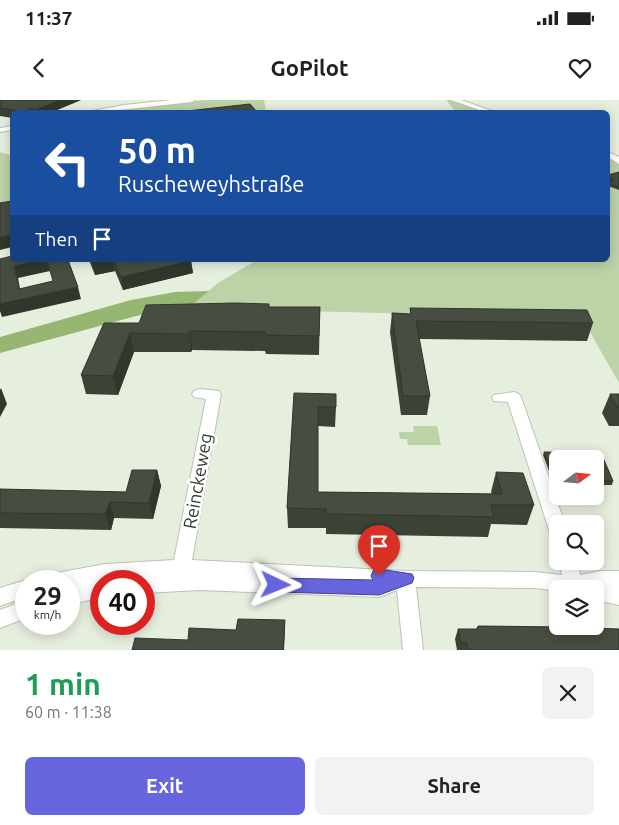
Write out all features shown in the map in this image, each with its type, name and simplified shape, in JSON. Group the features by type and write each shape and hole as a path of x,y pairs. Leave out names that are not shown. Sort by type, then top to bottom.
{"street":[{"path":"104,110 192,100"},
{"path":"454,100 484,110"},
{"name":"Reinckeweg","path":"180,575 214,394 199,394"},
{"path":"499,398 514,398 553,515"},
{"path":"80,576 105,572 379,588 406,578 535,580 549,582"},
{"path":"155,582 180,575"},
{"path":"406,578 413,650"},
{"path":"596,580 600,578 619,579"},
{"path":"0,597 15,592"},
{"path":"604,593 619,596"},
{"path":"0,619 15,613"}],"green space":[{"path":"204,100 264,100 266,110 119,110"},
{"path":"446,100 482,110 454,110"},
{"path":"0,152 10,155 10,204 0,206"},
{"path":"610,158 619,164 619,383 582,318 188,308 218,283 254,262 610,262"},
{"path":"209,291 188,308 151,312 0,353 0,337 131,300 175,292"},
{"path":"413,426 437,426 441,445 408,445 407,439 400,439 399,432 414,432"}],"building":[{"path":"0,100 60,100 36,110 0,108"},
{"path":"250,104 255,110 196,110"},
{"path":"619,172 619,187 610,184 614,180 610,178 610,174"},
{"path":"10,201 10,235 0,237 0,203"},
{"path":"10,256 10,262 33,262 14,266 19,289 53,281 48,262 69,262 78,287 0,304 0,259"},
{"path":"114,262 187,262 121,277"},
{"path":"269,304 269,307 320,307 319,336 265,335 265,332 190,331 189,334 130,333 113,376 81,375 104,323 139,323 146,305"},
{"path":"410,308 587,310 593,323 416,321 430,396 403,396 392,313 411,314"},
{"path":"294,393 336,394 336,407 318,407 318,492 502,494 496,472 523,473 534,505 491,505 494,517 326,514 326,509 287,508"},
{"path":"610,394 619,394 619,407 617,407"},
{"path":"544,452 549,452 549,465"},
{"path":"604,460 613,481 604,481"},
{"path":"132,470 157,470 149,503 110,502 105,514 0,513 0,489 126,492"},
{"path":"238,619 285,620 283,650 132,650 135,638 188,640 189,628 236,630"},
{"path":"478,626 549,627 549,635 604,635 604,628 619,629 619,650 468,650 467,643 461,643 458,629 478,629"}],"route":[{"path":"276,585 379,588 406,578 379,576"}]}
